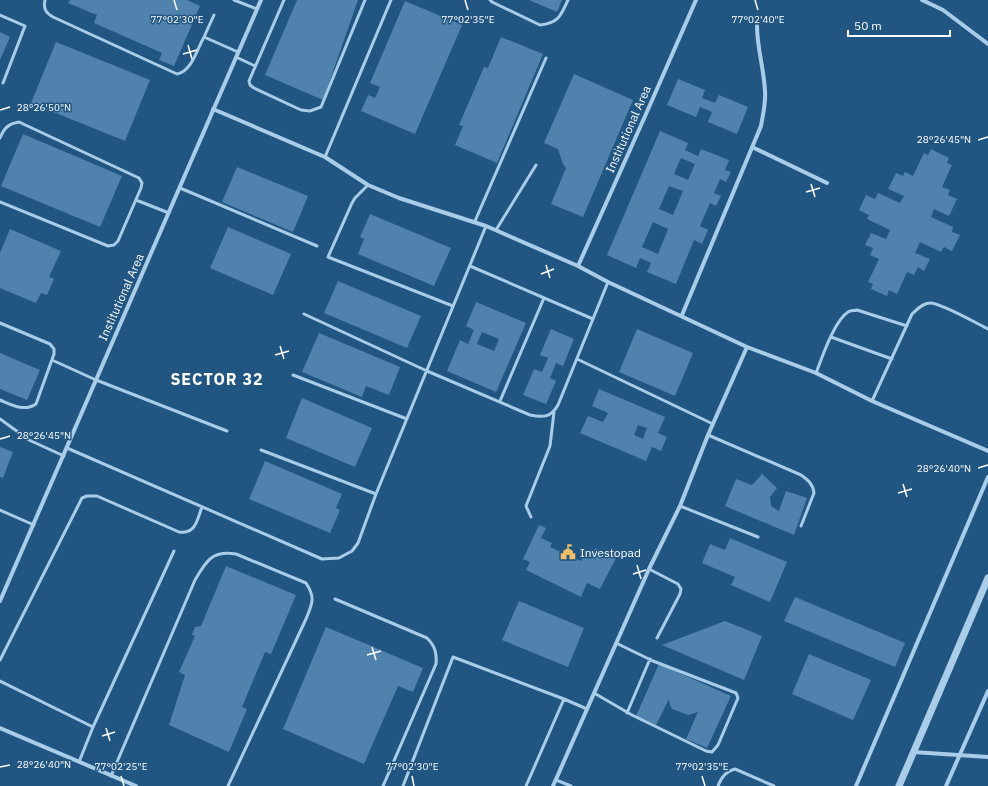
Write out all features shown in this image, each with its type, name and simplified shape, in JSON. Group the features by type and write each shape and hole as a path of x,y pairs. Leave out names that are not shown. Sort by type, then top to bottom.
{"street":[{"name":"Institutional Area","path":"0,601 261,0"},
{"name":"Institutional Area","path":"578,266 696,0"},
{"path":"922,0 943,10 988,44"},
{"path":"682,315 761,126 765,107 765,90 757,39 757,26"},
{"path":"213,109 325,157 368,185 399,198 475,221 496,230 578,266 608,282 682,315 747,347 816,373 872,401 988,451"},
{"path":"752,147 827,183"},
{"path":"553,786 649,569 680,506 708,435 747,347"},
{"path":"856,786 988,477"},
{"path":"899,786 988,578"},
{"path":"946,786 988,691"},
{"path":"0,728 136,786"},
{"path":"913,752 988,757"}],"lane":[{"path":"45,0 44,8 46,13 53,17 177,74 183,73 188,68 214,15"},
{"path":"234,0 257,9"},
{"path":"284,0 249,81 250,85 254,88 301,110 310,110 321,107 365,0"},
{"path":"325,157 391,0"},
{"path":"490,0 540,25 548,24 561,16 568,0"},
{"path":"0,15 25,26 3,83"},
{"path":"204,37 238,52"},
{"path":"236,57 255,66"},
{"path":"475,221 546,58"},
{"path":"0,138 4,129 12,123 19,122 139,178 142,183 142,188 118,241 114,246 108,246 0,202"},
{"path":"496,230 536,165"},
{"path":"368,185 352,203 328,257 453,306"},
{"path":"180,188 317,246"},
{"path":"136,200 169,213"},
{"path":"67,448 322,559 339,558 352,551 358,543 376,494 486,226"},
{"path":"470,266 593,319"},
{"path":"531,517 526,506 550,446 554,412 608,282"},
{"path":"500,401 544,298"},
{"path":"872,401 912,314 920,306 930,303 939,305 988,329"},
{"path":"816,373 831,337 844,316 850,311 857,310 907,326"},
{"path":"304,314 427,371 530,415 547,416 554,412"},
{"path":"0,323 50,344 54,349 52,360 36,404 30,408 23,408 0,400"},
{"path":"831,337 892,359"},
{"path":"577,359 713,424"},
{"path":"52,360 96,380 227,431"},
{"path":"293,375 407,419"},
{"path":"0,419 29,440 64,456"},
{"path":"708,435 810,481 814,493 801,526"},
{"path":"261,450 376,494"},
{"path":"0,660 82,498 86,496 97,496 179,532 186,533 191,531 194,527 202,507"},
{"path":"680,506 758,537"},
{"path":"0,510 34,525"},
{"path":"79,762 93,727 174,551"},
{"path":"111,776 195,580 202,568 214,556 224,552 236,554 306,583 311,591 312,603 306,619 228,786"},
{"path":"649,569 678,584 681,589 680,594 657,638"},
{"path":"335,599 427,638 433,644 437,656 436,664 383,786"},
{"path":"594,693 627,713 706,751 712,752 718,745 738,698 736,693 650,659 616,643"},
{"path":"403,786 453,657 587,709"},
{"path":"627,713 650,659"},
{"path":"0,681 93,727"},
{"path":"526,786 564,699"},
{"path":"718,786 729,770 735,770 774,786"},
{"path":"556,780 572,786"}],"building":[{"path":"70,0 187,0 200,6 174,66 159,60 162,53 94,23 97,15 68,3"},
{"path":"297,0 358,0 323,100 265,75"},
{"path":"529,0 562,0 557,12"},
{"path":"405,1 462,25 415,134 361,111 368,95 375,98 380,87 370,83"},
{"path":"0,32 10,37 0,60"},
{"path":"501,37 543,54 497,163 455,145 463,126 459,125 484,67 488,68"},
{"path":"56,42 150,80 125,141 31,103"},
{"path":"574,74 633,100 583,217 551,204 566,168 563,164 558,149 544,143"},
{"path":"678,79 705,90 702,98 715,103 719,95 748,107 737,134 708,122 712,112 700,107 696,117 667,105"},
{"path":"660,131 688,143 685,150 698,156 701,149 729,160 725,170 731,172 726,182 720,179 714,193 721,196 716,206 710,203 700,226 708,230 702,244 694,240 676,284 647,272 651,263 640,258 636,268 607,255","holes":["681,158 695,164 688,180 674,174","669,186 683,191 673,215 659,209","653,222 668,229 658,254 642,247"]},
{"path":"23,134 122,176 100,227 1,186"},
{"path":"931,149 949,158 947,163 952,165 942,187 950,190 948,195 957,199 949,216 934,209 931,217 953,227 952,232 960,235 952,251 944,247 941,252 920,242 915,253 930,259 924,271 918,267 914,275 907,272 897,294 889,290 887,296 871,289 873,284 868,282 879,259 870,255 873,248 865,245 871,233 886,239 890,230 867,219 869,215 859,210 866,195 875,199 878,193 900,203 904,196 888,189 896,173 903,176 905,172 913,176 924,153 928,155"},
{"path":"237,167 308,196 293,232 222,202"},
{"path":"370,214 451,248 434,286 358,254 364,239 360,237"},
{"path":"228,227 291,254 273,295 210,268"},
{"path":"10,229 61,251 49,277 54,279 47,295 41,293 36,303 0,288 0,253"},
{"path":"338,281 421,316 407,348 324,313"},
{"path":"476,302 526,323 496,392 447,371 460,340 468,344 474,330 466,326","holes":["482,332 499,339 494,351 477,344"]},
{"path":"551,329 574,339 563,366 556,363 550,378 556,381 546,404 523,395 534,369 542,372 548,358 540,355"},
{"path":"637,329 693,353 675,396 619,372"},
{"path":"319,333 400,367 389,395 366,386 362,397 302,372"},
{"path":"0,353 40,370 27,400 0,389"},
{"path":"599,389 665,417 658,433 667,437 661,451 652,447 646,461 580,433 588,416 603,422 608,413 592,406","holes":["638,425 647,428 643,439 634,435"]},
{"path":"302,398 372,428 355,467 286,438"},
{"path":"0,447 13,452 3,478 0,477"},
{"path":"265,461 342,494 336,508 340,510 330,533 249,499"},
{"path":"762,474 777,488 770,497 771,506 779,511 786,491 807,498 794,535 725,506 736,479 752,485"},
{"path":"539,525 546,528 541,538 552,543 550,547 581,561 583,556 590,559 595,548 616,558 600,589 587,583 581,597 526,570 530,562 523,559"},
{"path":"730,538 787,562 770,602 731,585 735,577 702,563 710,544 725,550"},
{"path":"226,566 296,595 271,654 265,652 242,707 247,709 229,752 169,725 185,675 179,672 195,636 192,635 195,627 201,626"},
{"path":"795,597 905,643 895,667 784,621"},
{"path":"519,601 584,628 568,667 502,640"},
{"path":"725,621 762,636 744,680 662,645"},
{"path":"326,627 423,668 413,692 398,686 364,764 283,729"},
{"path":"809,654 871,680 853,720 792,694"},
{"path":"659,664 731,696 707,748 686,739 698,712 688,715 672,709 669,699 656,725 636,716"}],"place":[{"name":"Investopad","path":"568,552"}],"district":[{"name":"SECTOR 32","path":"217,379"}]}
